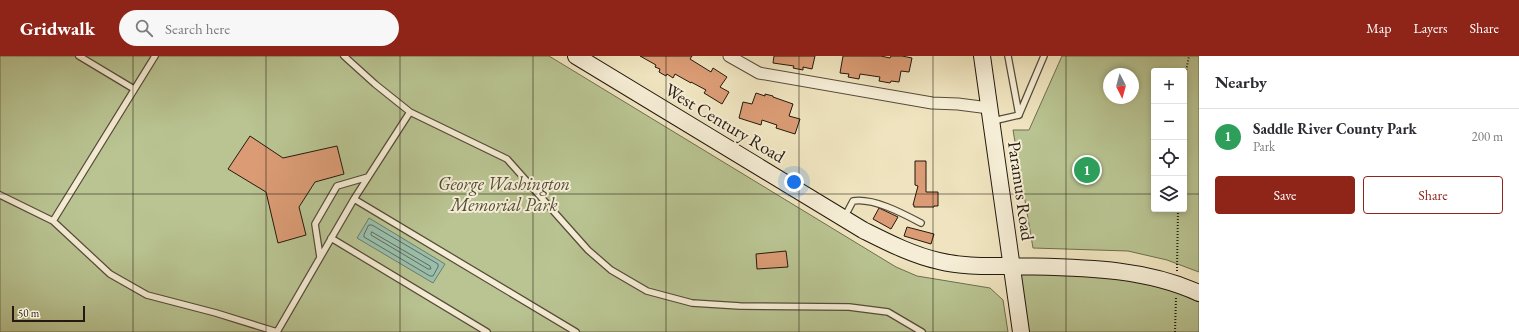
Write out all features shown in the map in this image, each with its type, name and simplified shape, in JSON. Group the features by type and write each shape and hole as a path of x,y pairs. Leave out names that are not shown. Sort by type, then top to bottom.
{"main road":[{"name":"West Century Road","path":"576,56 844,218 889,243 916,254 939,261 967,266 1012,266 1125,271 1166,280 1193,290"},
{"name":"Paramus Road","path":"982,56 1012,266 1019,331"}],"street":[{"path":"729,56 759,73 932,103 958,104 990,115"}],"lane":[{"path":"79,56 134,89"},
{"path":"53,221 155,56"},
{"path":"344,56 375,84 410,112 507,159 588,250 612,270 648,291 692,303 740,306 849,307 888,312 922,332"},
{"path":"1008,56 1019,116"},
{"path":"1019,116 1044,56"},
{"path":"0,195 53,221 110,274 147,295 216,312 277,332 354,198 410,112"},
{"path":"990,115 1019,116"},
{"path":"320,256 315,224 337,186 368,176"},
{"path":"354,198 576,332"},
{"path":"844,218 853,201 860,200 891,208 921,223"},
{"path":"331,238 487,332"}],"path":[{"path":"1187,68 1189,56"}],"green space":[{"name":"George Washington Memorial Park","path":"0,56 549,56 896,267 917,276 990,288 1003,300 1008,332 0,332"},
{"path":"1062,56 1199,56 1199,272 1167,260 1128,251 1033,248 1013,130 1029,130"},
{"path":"1012,266 1104,270 1199,293 1199,332 1021,332"}],"water":[{"path":"369,218 445,264 433,283 357,238"}],"building":[{"path":"640,56 692,56 690,59 711,72 713,68 727,77 720,87 729,92 722,104 704,93 706,90 691,82 675,74 673,78 667,74 666,76 659,72 660,69 655,67 656,65"},
{"path":"774,56 815,56 812,69 803,67 803,70 793,68 794,66 773,63"},
{"path":"843,56 881,56 890,58 891,56 902,56 912,58 909,72 901,71 899,82 891,81 890,83 879,81 880,77 860,74 859,79 848,77 849,74 840,73"},
{"path":"756,93 765,96 765,94 773,96 793,104 789,116 800,119 795,134 776,128 777,125 762,120 761,125 739,118 743,102 752,104"},
{"path":"250,136 283,158 337,146 344,174 315,182 299,207 306,235 278,243 266,192 228,169"},
{"path":"915,161 926,161 926,192 938,192 938,206 914,207 913,205 918,186 915,185"},
{"path":"879,208 898,217 891,229 873,219"},
{"path":"907,227 934,234 931,244 904,236"},
{"path":"786,251 788,267 757,269 756,254"}],"place":[{"name":"Saddle River County Park","path":"1087,170"}]}
